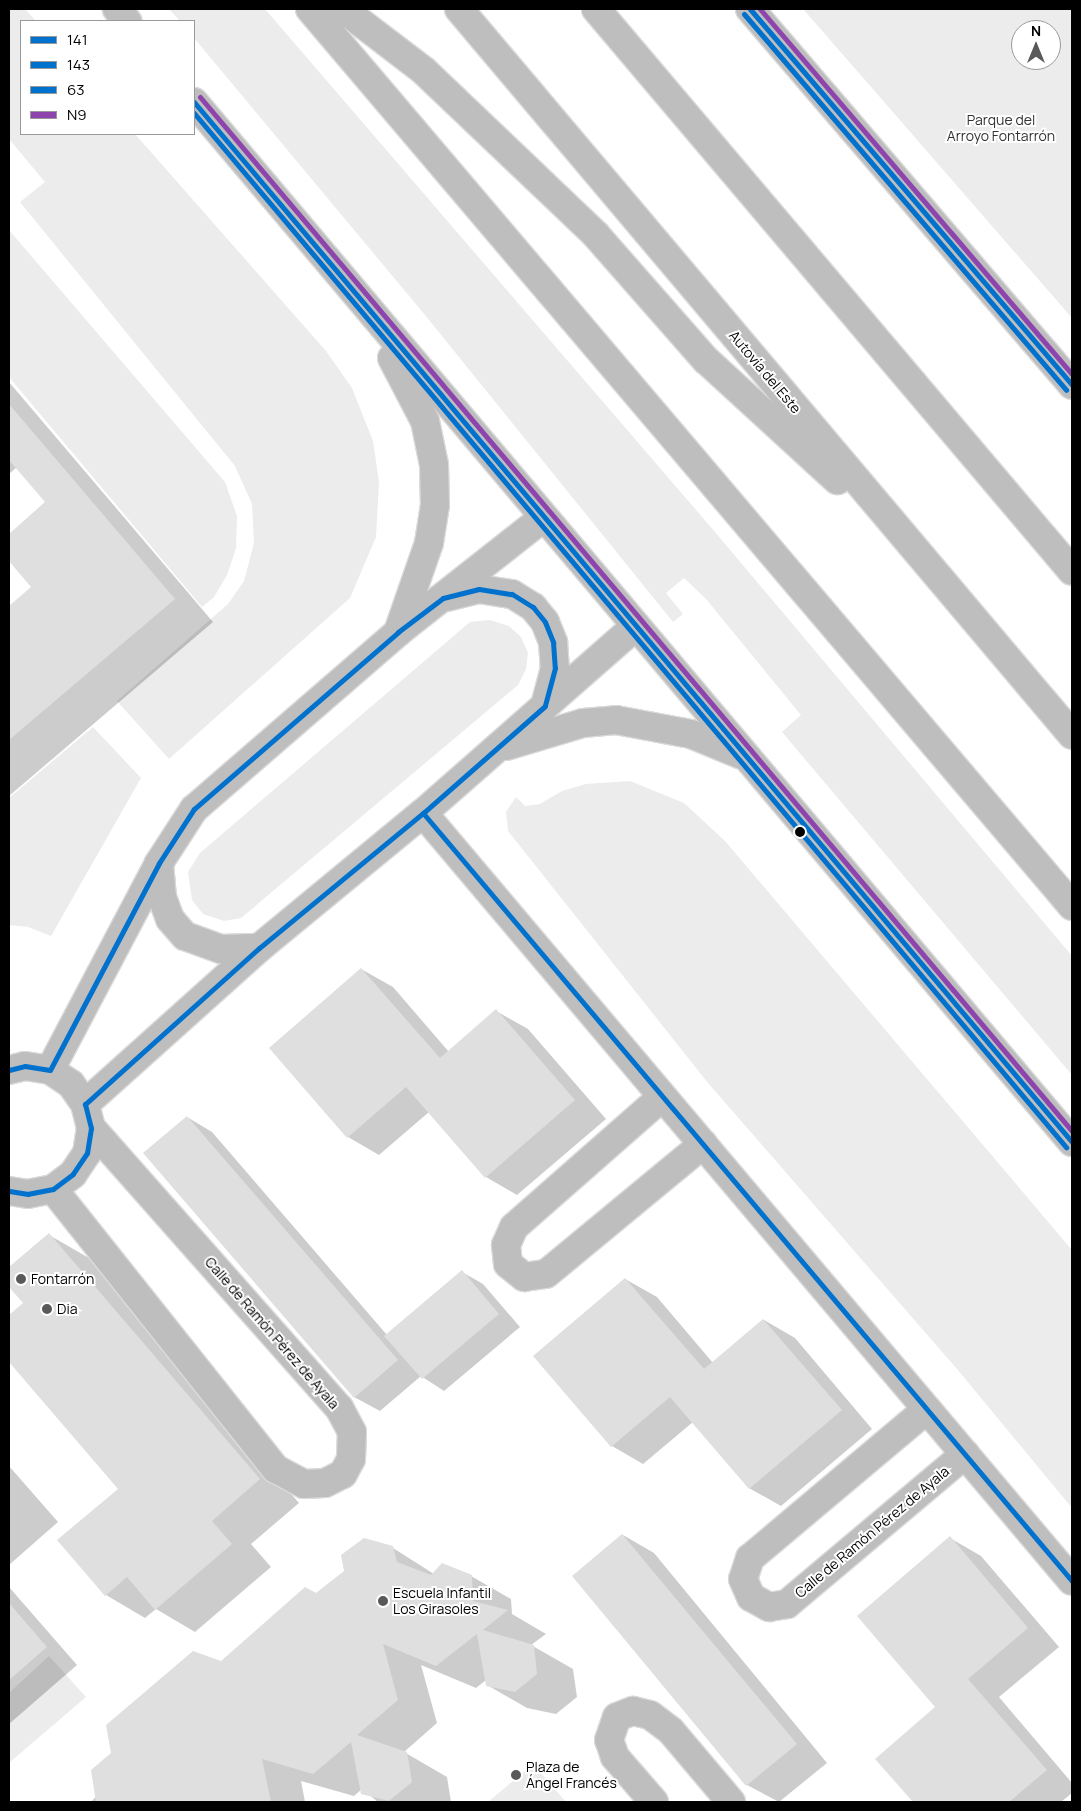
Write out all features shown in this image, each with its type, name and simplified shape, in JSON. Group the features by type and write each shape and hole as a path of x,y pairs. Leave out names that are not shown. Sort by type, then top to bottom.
{"main road":[{"path":"116,9 126,20"},
{"path":"310,9 1072,906"},
{"path":"343,9 424,71 596,235 706,360 920,556"},
{"name":"Autovía del Este","path":"459,9 1072,735"},
{"path":"596,9 1072,571"},
{"path":"750,9 1072,384"},
{"path":"195,103 370,314 1072,1142"},
{"path":"370,314 425,422 434,465 435,505 429,543 398,632"},
{"path":"9,1070 25,1066 50,1070 159,863 194,809 398,632 543,518"},
{"path":"443,598 479,589 512,594 533,607 545,622 553,642 555,668 545,706"},
{"path":"9,1191 28,1194 53,1189 73,1174 87,1153 88,1116 259,948 423,813 635,627"},
{"path":"499,748 582,723 616,720 690,734 746,757"},
{"path":"423,813 926,1410 1072,1580"},
{"path":"159,863 162,897 170,919 185,936 221,950 259,948"},
{"name":"Calle de Ramón Pérez de Ayala","path":"50,1070 71,1084 88,1116 339,1408 352,1432 351,1459 343,1474 325,1483 304,1484 276,1469 53,1189"},
{"path":"662,1097 514,1227 506,1245 508,1264 524,1277 546,1274 703,1144"},
{"name":"Calle de Ramón Pérez de Ayala","path":"926,1410 750,1558 743,1578 750,1597 769,1607 786,1604 965,1454"},
{"path":"654,1802 615,1757 609,1740 617,1717 633,1711 650,1715 671,1731 731,1802"}],"green space":[{"path":"9,9 25,9 35,20 20,20 20,135 136,135 326,351 352,388 373,441 379,482 376,537 350,598 169,759 117,701 228,604 244,581 254,543 252,504 235,466 20,202 45,182 9,139"},
{"path":"169,9 265,9 715,532 1072,956 1072,1075 782,732 801,715 706,599 684,578 666,593 683,614 673,622 425,315 195,39 195,20 179,20"},
{"name":"Parque del Arroyo Fontarrón","path":"803,9 1072,9 1072,318"},
{"path":"9,230 225,482 237,516 236,548 227,575 214,597 202,607 9,377"},
{"path":"490,620 509,626 521,637 528,653 526,669 518,685 241,918 224,921 203,914 192,900 188,872 200,853 470,622"},
{"path":"93,727 141,778 51,936 28,927 9,925 9,798"},
{"path":"630,781 684,803 725,841 1072,1250 1072,1508 957,1369 708,1083 508,831 506,812 516,797 525,806 540,804 562,791 586,784"},
{"path":"49,1656 86,1697 9,1763 9,1693"},
{"path":"533,1764 566,1802 488,1802"}],"building":[{"path":"9,404 175,599 9,740 9,606 31,587 9,561 9,534 45,502 9,460"},
{"path":"361,968 440,1058 496,1009 575,1100 485,1178 406,1087 347,1138 269,1048"},
{"path":"187,1116 398,1360 354,1398 143,1153"},
{"path":"49,1233 260,1479 212,1521 232,1544 155,1610 127,1577 105,1596 57,1540 118,1489 9,1362 9,1315 23,1303 9,1287 9,1267"},
{"path":"462,1270 499,1314 422,1379 384,1336"},
{"path":"625,1278 704,1369 763,1319 842,1410 749,1489 670,1397 611,1447 533,1356"},
{"path":"622,1534 797,1744 746,1786 572,1576"},
{"path":"950,1536 1028,1628 968,1679 1047,1770 1009,1802 913,1802 875,1759 935,1707 857,1616"},
{"path":"364,1538 393,1546 397,1562 431,1575 442,1563 472,1575 473,1601 508,1610 483,1630 534,1645 537,1674 515,1692 486,1686 477,1634 436,1666 383,1644 398,1700 357,1735 407,1752 412,1782 389,1801 361,1794 351,1742 313,1774 262,1759 271,1802 96,1802 91,1770 111,1753 106,1725 193,1651 221,1661 305,1587 316,1593 344,1571 341,1555"},
{"path":"9,1603 47,1647 9,1680"}],"transit line":[{"name":"143","path":"750,9 1072,385"},
{"name":"N9","path":"760,9 1072,374"},
{"name":"63","path":"744,14 1066,390"},
{"name":"N9","path":"200,97 1072,1131"},
{"name":"143","path":"195,103 1072,1142"},
{"name":"63","path":"195,114 1066,1147"},
{"name":"141","path":"9,1070 25,1066 50,1070 159,863 194,809 398,632 443,598 479,589 512,594 533,607 545,622 553,642 555,668 545,706 423,813 259,948 85,1104 91,1128 87,1153 73,1174 53,1189 28,1194 9,1191"},
{"name":"141","path":"423,813 1072,1581"}],"place":[{"name":"Fontarrón","path":"21,1279"},
{"name":"Dia","path":"47,1309"},
{"name":"Escuela Infantil Los Girasoles","path":"383,1601"},
{"name":"Plaza de Ángel Francés","path":"516,1775"}]}
